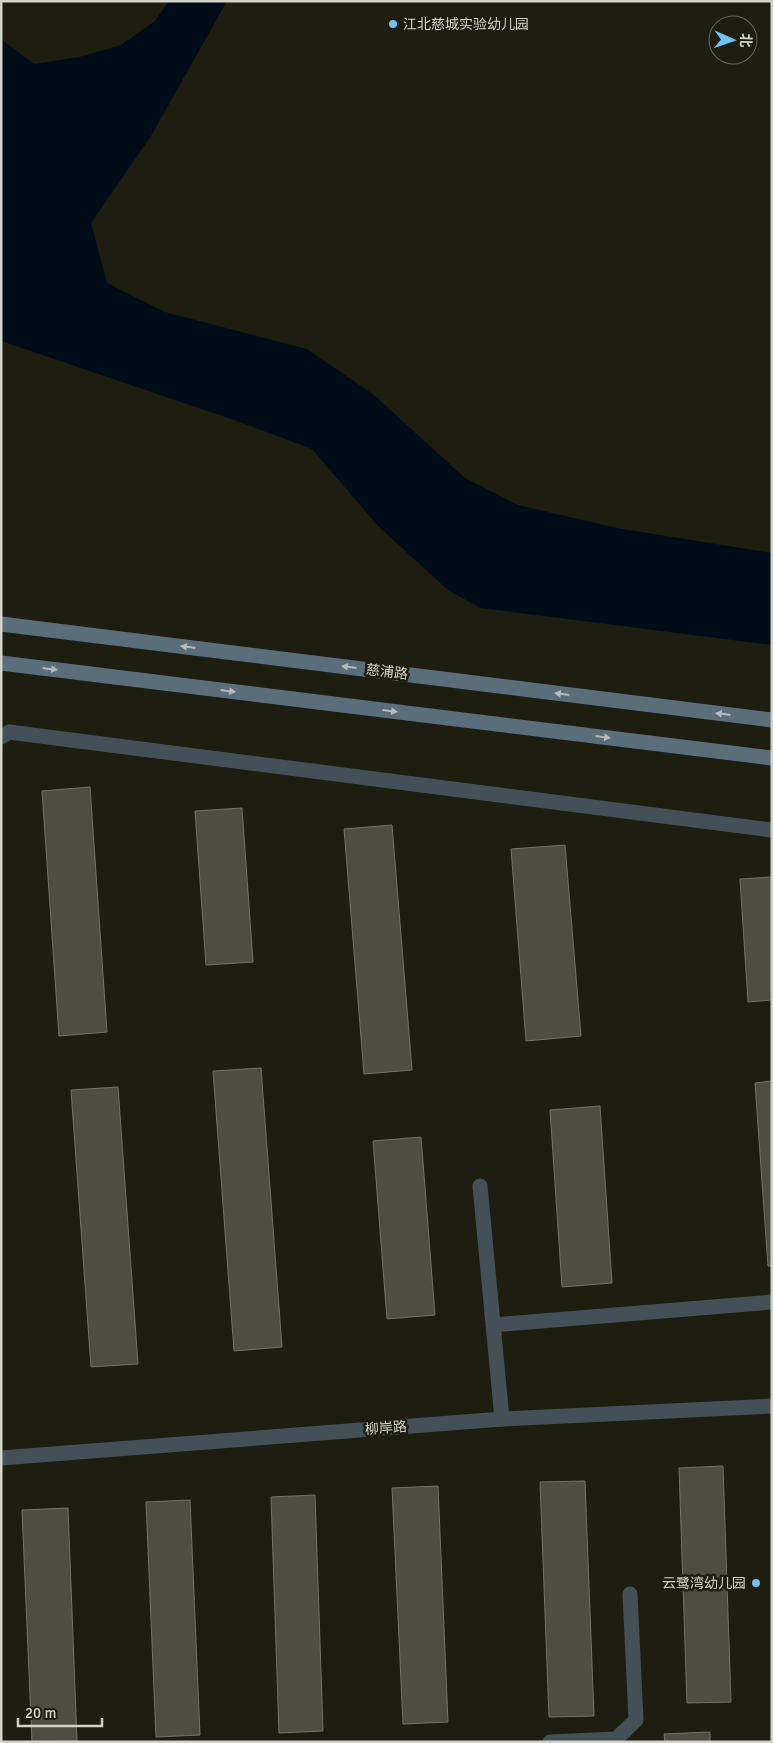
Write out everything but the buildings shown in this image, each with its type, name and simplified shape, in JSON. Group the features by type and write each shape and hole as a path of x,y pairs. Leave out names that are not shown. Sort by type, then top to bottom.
{"street":[{"name":"慈浦路","path":"1,624 772,720"},
{"path":"1,663 772,758"},
{"path":"1,736 9,732 772,830"},
{"path":"480,1186 502,1419"},
{"path":"493,1326 772,1302"},
{"name":"柳岸路","path":"1,1458 502,1419 772,1406"},
{"path":"550,1742 616,1739 636,1720 630,1594"}],"water":[{"path":"169,1 227,1 151,136 91,223 107,283 165,312 307,349 374,395 465,478 518,505 617,528 772,553 772,645 481,608 449,591 378,526 312,449 234,420 1,341 1,39 34,64 79,57 121,45 155,21"}],"place":[{"name":"江北慈城实验幼儿园","path":"393,24"},
{"name":"云鹭湾幼儿园","path":"756,1583"}]}
